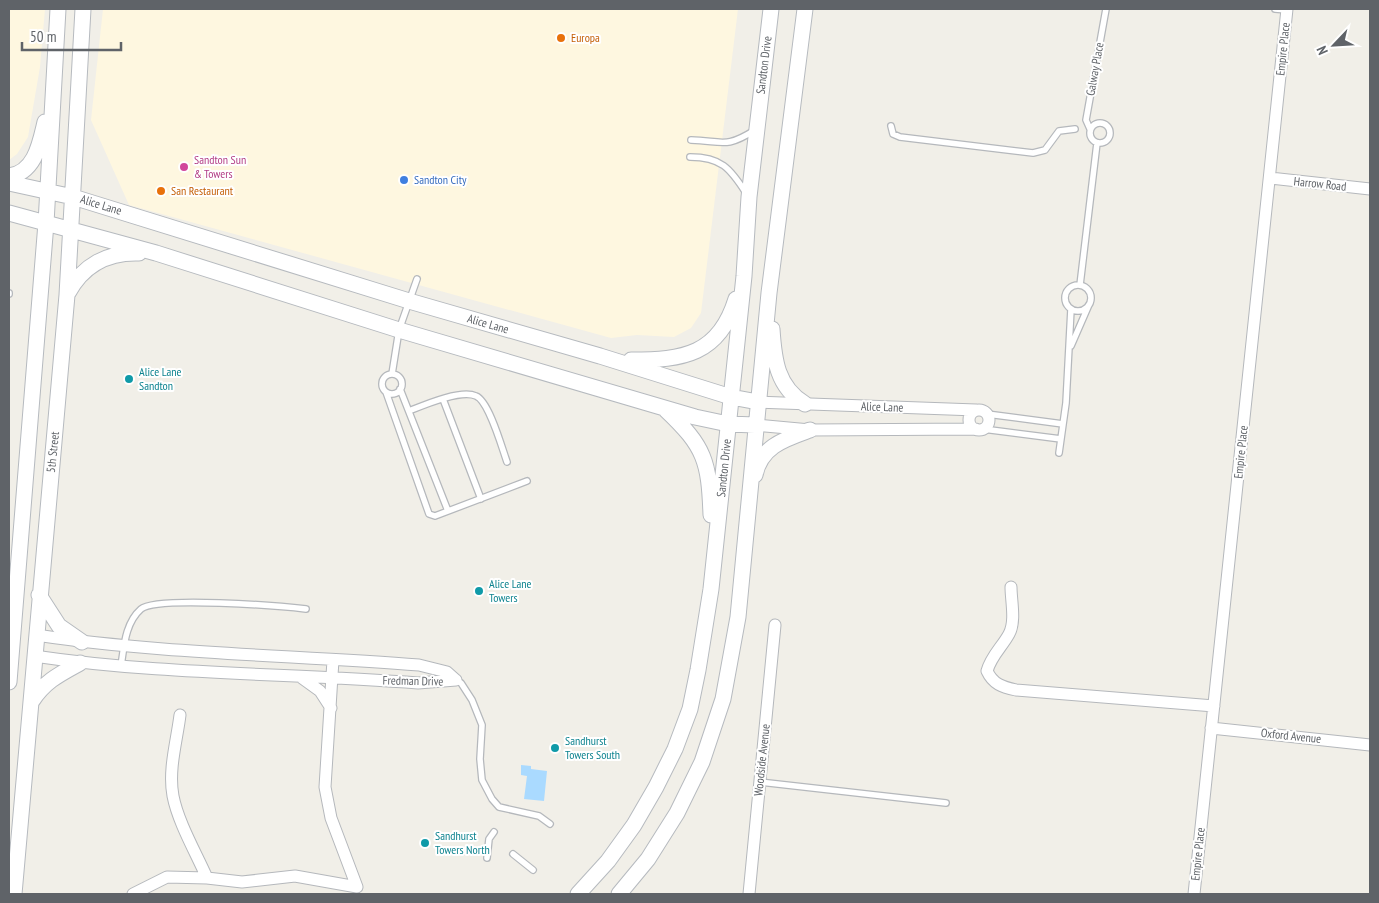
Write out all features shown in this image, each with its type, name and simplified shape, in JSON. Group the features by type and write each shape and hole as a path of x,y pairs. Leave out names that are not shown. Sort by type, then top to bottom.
{"street":[{"name":"5th Street","path":"9,682 11,632 46,223 56,73 58,9"},
{"name":"5th Street","path":"14,894 14,829 32,702 39,596 66,295 83,9"},
{"name":"Sandton Drive","path":"578,894 608,861 634,825 675,749 690,709 711,589 744,276 748,197 771,9"},
{"path":"619,894 648,859 672,820 702,762 723,699 738,617 754,425 805,9"},
{"name":"Empire Place","path":"1194,894 1287,9"},
{"path":"9,176 21,172 34,158 41,139 56,73"},
{"name":"Harrow Road","path":"1270,178 1370,189"},
{"name":"Alice Lane","path":"9,182 73,196 409,301 600,356 731,397 758,402 982,412"},
{"name":"Alice Lane","path":"9,213 156,252 399,330 664,408 728,424 810,430 979,429"},
{"path":"66,295 75,280 96,262 109,256 128,252 156,252"},
{"path":"600,356 631,360 670,360 688,356 706,346 726,324 744,276"},
{"path":"769,293 775,363 779,375 789,392 805,404"},
{"path":"664,408 691,434 700,449 706,466 710,490 711,589"},
{"path":"982,412 989,423 979,429 971,425 969,420 971,414 982,412"},
{"path":"748,506 757,466 763,456 778,442 810,430"},
{"path":"9,591 17,575"},
{"path":"1011,586 1012,620 1010,632 990,660 987,671 990,678 1001,687 1016,690 1214,706"},
{"path":"39,596 59,626 82,642"},
{"name":"Woodside Avenue","path":"749,894 775,625"},
{"name":"Fredman Drive","path":"11,632 82,642 435,668 447,672 456,680"},
{"name":"Fredman Drive","path":"10,652 80,663 121,666 418,683 456,680"},
{"path":"334,660 325,787 331,818 358,890"},
{"path":"372,680 373,662"},
{"path":"32,702 44,684 53,677 80,663"},
{"path":"297,676 312,684 331,708"},
{"path":"180,715 172,777 173,794 177,812 207,878"},
{"name":"Oxford Avenue","path":"1212,728 1370,745"},
{"path":"133,894 167,877 207,878 242,882 295,876 358,890"},
{"path":"240,894 242,882"}],"lane":[{"name":"Galway Place","path":"1090,129 1086,120 1106,9"},
{"path":"1275,9 1287,9"},
{"path":"1101,122 1109,128 1110,135 1106,141 1096,143 1091,139 1090,129 1095,124 1101,122"},
{"path":"891,126 893,134 900,137 1033,152 1045,150 1059,131 1075,129"},
{"path":"691,140 707,140 724,144 738,141 757,129"},
{"path":"1080,285 1096,143"},
{"path":"690,157 702,157 720,162 734,174 748,197"},
{"path":"392,374 399,330 417,279"},
{"path":"1059,453 1063,424 1071,309 1066,302 1066,294 1072,287 1080,285 1090,292 1091,300 1069,350"},
{"path":"1071,309 1082,311 1088,307"},
{"path":"448,511 400,389 400,379 392,374 386,375 382,380 382,387 386,392 426,510 432,516 448,511 481,499 527,481"},
{"path":"386,392 395,393 400,389"},
{"path":"409,411 464,394 476,396 484,403 507,462"},
{"path":"440,400 481,499"},
{"path":"982,412 1063,424"},
{"path":"979,429 1061,439"},
{"path":"121,666 127,632 134,616 143,607 165,604 260,604 306,609"},
{"path":"456,680 465,688 478,712 482,725 480,759 482,780 492,799 499,807 539,816 550,824"},
{"path":"760,782 946,803"},
{"path":"487,858 489,839 494,832"},
{"path":"513,854 533,870"}],"shaded area":[{"path":"9,9 45,9 40,67 28,137 17,154 9,160"},
{"name":"Sandton City","path":"103,9 738,9 701,313 691,328 674,337 637,335 611,338 129,205 91,120"}],"water":[{"path":"521,765 531,766 531,769 547,771 544,801 524,799 527,776 521,775"}],"place":[{"name":"Europa","path":"561,38"},
{"name":"Sandton Sun & Towers","path":"184,167"},
{"name":"Sandton City","path":"404,180"},
{"name":"San Restaurant","path":"161,191"},
{"name":"Alice Lane Sandton","path":"129,379"},
{"name":"Alice Lane Towers","path":"479,591"},
{"name":"Sandhurst Towers South","path":"555,748"},
{"name":"Sandhurst Towers North","path":"425,843"}]}
